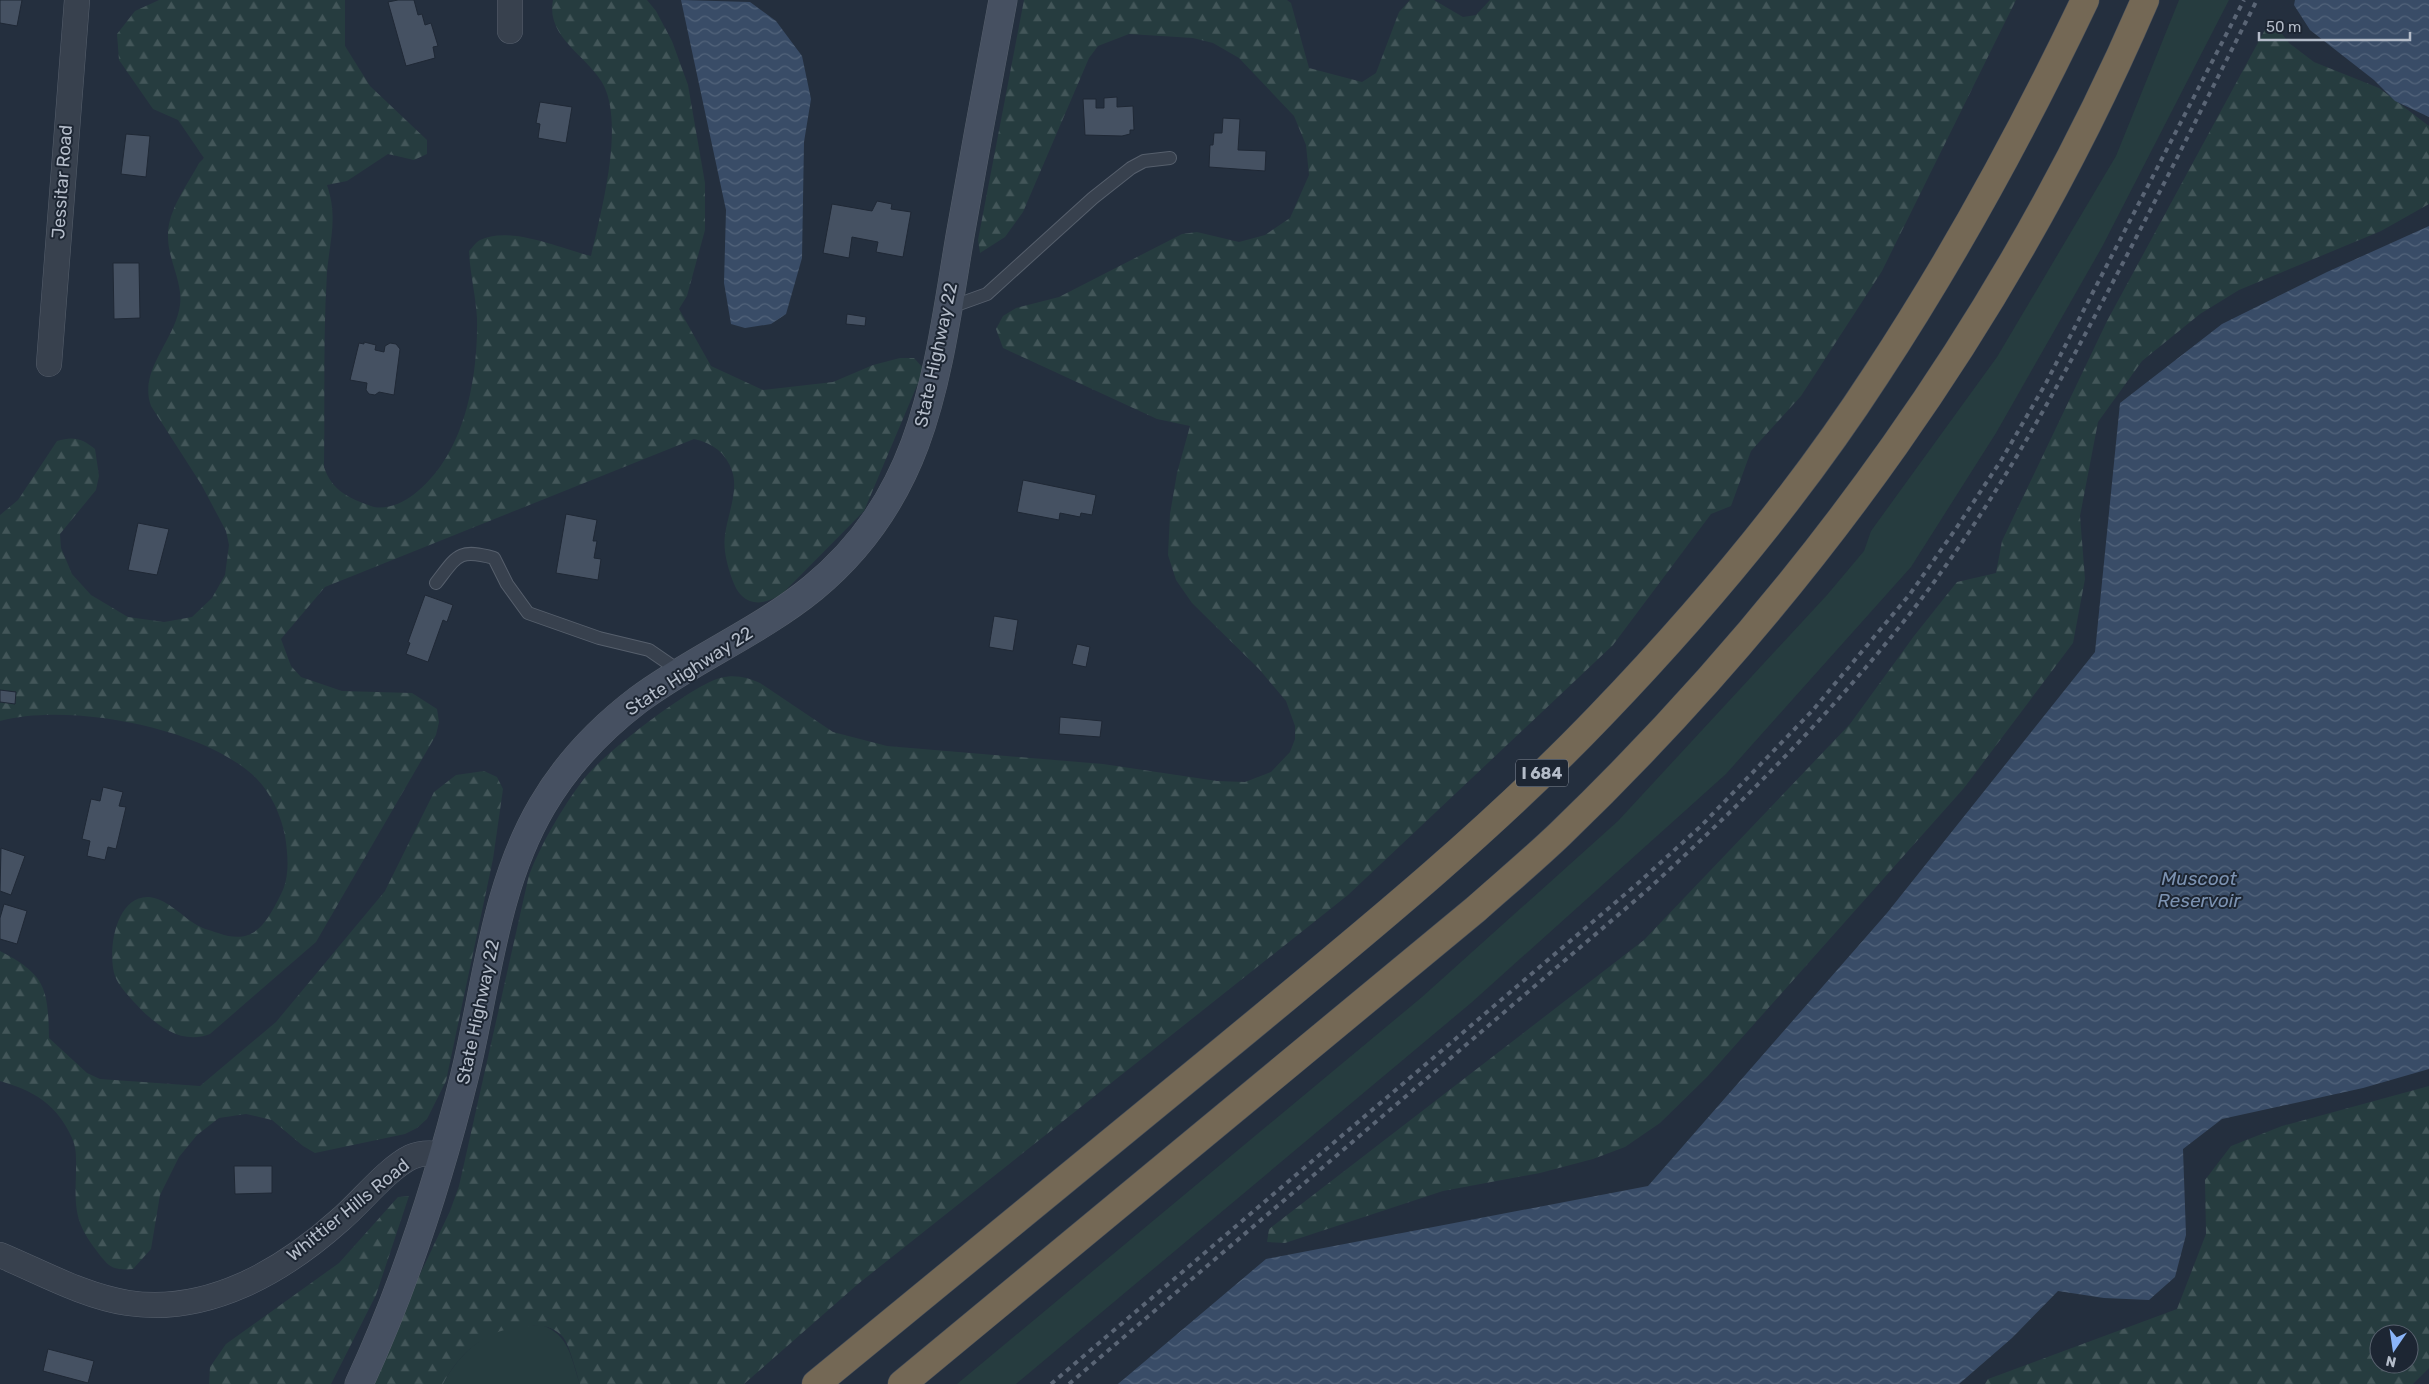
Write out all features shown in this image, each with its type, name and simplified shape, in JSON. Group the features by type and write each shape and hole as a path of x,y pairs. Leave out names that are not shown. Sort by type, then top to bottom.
{"highway":[{"name":"I 684","path":"816,1384 1257,1021 1439,868 1521,793 1592,724 1674,636 1756,538 1811,467 1874,379 1986,195 2038,97 2084,0"},
{"path":"902,1384 1476,909 1560,834 1640,754 1715,673 1787,588 1857,499 1920,410 1980,318 2034,223 2087,122 2145,0"}],"main road":[{"name":"State Highway 22","path":"359,1384 413,1250 444,1155 466,1071 501,905 526,836 558,782 585,747 639,700 681,672 752,630 812,589 837,566 876,520 895,492 923,426 932,393 1003,0"}],"street":[{"name":"Jessitar Road","path":"48,364 76,0"},
{"path":"510,0 510,32"},
{"name":"Whittier Hills Road","path":"0,1255 95,1295 129,1303 176,1304 237,1289 274,1270 307,1247 340,1220 400,1164 412,1157 428,1153 444,1155"}],"lane":[{"path":"948,308 987,294 1093,198 1131,168 1144,161 1170,158"},
{"path":"436,583 456,558 473,552 494,558 507,584 528,613 599,638 649,650 681,672"}],"green space":[{"path":"159,0 345,0 345,46 370,86 427,140 427,154 414,160 388,154 347,181 327,185 333,218 326,296 324,467 327,475 337,488 356,500 382,508 409,498 430,479 445,460 456,439 471,391 475,367 477,319 469,251 476,243 492,236 506,235 536,240 591,256 609,170 612,124 610,104 604,86 598,76 562,37 552,13 553,0 647,0 656,11 672,41 688,85 705,183 705,230 687,296 679,309 711,366 763,390 833,382 873,365 900,358 914,358 924,369 864,511 783,593 768,601 752,602 747,600 740,594 734,584 727,561 725,535 733,495 734,478 726,459 718,450 707,443 694,439 325,587 281,639 291,666 301,677 342,691 412,693 437,709 439,722 436,735 316,942 210,1034 199,1037 178,1035 158,1024 123,990 115,976 113,966 113,940 116,927 128,905 137,899 149,897 167,903 198,926 218,933 241,937 257,930 270,915 284,887 287,873 285,836 281,820 271,797 256,778 233,760 204,745 170,733 134,723 97,717 28,716 0,721 0,515 18,500 57,441 77,439 86,442 95,449 99,476 96,490 60,534 61,548 72,574 91,595 128,617 164,622 192,617 212,598 225,575 229,545 226,531 201,484 151,406 148,393 149,380 153,368 172,331 180,305 178,279 170,254 168,237 171,218 174,208 199,163 204,158 178,120 153,109 119,60 117,34 135,11"},
{"path":"1024,0 1287,0 1291,3 1309,68 1362,82 1376,73 1399,12 1410,0 1434,0 1463,17 1476,15 1490,0 2016,0 1882,271 1801,396 1751,451 1731,506 1711,514 1613,645 1348,895 858,1284 744,1384 580,1384 563,1337 552,1329 536,1326 503,1330 479,1342 459,1360 443,1384 368,1384 450,1211 459,1186 529,875 534,863 553,826 583,780 608,754 668,707 706,684 720,678 735,676 760,683 833,732 887,746 1103,764 1217,781 1245,782 1271,772 1290,752 1295,739 1295,726 1286,701 1259,669 1192,603 1176,580 1168,555 1170,514 1177,473 1190,426 1157,419 1003,348 996,329 1003,316 1016,308 1059,297 1182,234 1197,232 1239,242 1265,235 1290,218 1309,175 1306,145 1294,116 1239,58 1213,43 1193,38 1129,34 1098,46 1089,58 1023,212 1005,237 980,253 978,240"},
{"path":"2179,0 2229,0 2102,247 1996,433 1911,567 1726,774 1471,1003 1016,1384 957,1384 1422,997 1618,821 1827,595 1864,551 1871,531 1997,357 2116,156"},
{"path":"2267,26 2280,31 2289,43 2314,62 2379,88 2429,126 2429,204 2381,231 2239,290 2200,314 2142,361 2098,422 2080,516 2085,579 2073,643 1964,788 1707,1077 1660,1123 1625,1147 1593,1159 1540,1173 1443,1191 1285,1243 1267,1242 1269,1229 1644,940 1850,724 1914,636 1957,582 1996,573 2002,541 2107,321"},
{"path":"484,771 497,777 503,789 493,859 446,1081 427,1119 417,1128 405,1134 315,1153 303,1146 272,1120 246,1114 219,1118 197,1135 179,1157 160,1195 151,1249 133,1269 120,1269 107,1264 83,1230 77,1213 74,1142 66,1126 43,1100 23,1089 0,1081 0,951 27,968 35,976 45,995 49,1038 87,1073 100,1079 200,1086 276,1022 385,891 434,792 456,775"},
{"path":"2429,1086 2429,1368 2413,1384 1985,1384 1988,1379 2177,1309 2206,1234 2205,1180 2231,1146 2282,1126"},
{"path":"409,1196 376,1295 331,1384 209,1384 210,1367 226,1344 339,1263 398,1197"},
{"path":"541,1325 551,1329 564,1341 580,1384 443,1384 463,1355 482,1339 492,1333 514,1326"}],"water":[{"path":"681,0 750,2 776,21 802,56 811,99 804,142 802,258 786,314 771,324 745,328 731,324 724,283 726,210"},
{"path":"2295,0 2429,0 2429,117 2395,101 2374,80 2310,30 2294,5"},
{"name":"Muscoot Reservoir","path":"2429,226 2429,1069 2363,1088 2222,1119 2183,1149 2186,1235 2175,1277 2149,1300 2104,1298 2058,1291 2012,1338 1959,1384 1118,1384 1266,1259 1648,1186 1887,913 2095,652 2120,403 2222,324 2327,272"}],"building":[{"path":"0,0 22,0 17,26 0,23"},
{"path":"414,0 418,15 422,14 425,25 431,23 438,46 433,47 435,58 406,66 388,2"},
{"path":"1117,97 1117,107 1133,106 1134,130 1130,130 1130,134 1122,136 1085,135 1083,99 1096,99 1096,108 1104,108 1104,98"},
{"path":"540,102 572,107 566,143 538,138 540,124 536,123"},
{"path":"1223,118 1240,119 1238,150 1266,151 1265,171 1209,167 1210,145 1213,145 1214,133 1222,133"},
{"path":"126,134 150,136 146,177 121,174"},
{"path":"877,201 892,204 891,209 911,212 903,257 876,252 878,242 852,237 849,258 823,253 832,204 872,211"},
{"path":"113,263 139,263 140,318 114,319"},
{"path":"847,314 866,317 865,326 846,324"},
{"path":"364,342 376,345 375,350 384,352 385,346 390,343 396,344 400,349 394,395 379,392 375,395 369,394 366,390 367,383 350,380 359,343 364,344"},
{"path":"1023,480 1096,495 1092,515 1081,513 1080,517 1060,513 1059,520 1017,512"},
{"path":"566,514 597,520 593,541 597,541 594,558 601,559 598,580 556,573"},
{"path":"138,523 169,529 157,575 128,570"},
{"path":"425,595 453,605 447,622 443,620 428,662 406,654 410,643 408,642"},
{"path":"994,616 1018,620 1013,651 989,647"},
{"path":"1077,644 1090,647 1086,667 1072,664"},
{"path":"0,690 16,692 15,704 0,702"},
{"path":"1060,717 1102,721 1100,737 1059,734"},
{"path":"103,787 123,792 119,806 126,807 116,849 108,847 105,860 87,856 90,841 82,839 91,799 100,801"},
{"path":"1,848 25,856 11,895 0,891"},
{"path":"4,904 27,911 17,944 0,939 0,918"},
{"path":"234,1166 272,1166 272,1193 235,1194"},
{"path":"48,1349 94,1361 88,1383 43,1371"}],"railway":[{"path":"1051,1384 1637,884 1701,826 1813,710 1910,594 2002,459 2046,383 2244,0"},
{"path":"1069,1384 1645,892 1754,789 1856,679 1919,602 1944,568 2014,461 2057,387 2158,195 2257,0"}]}
